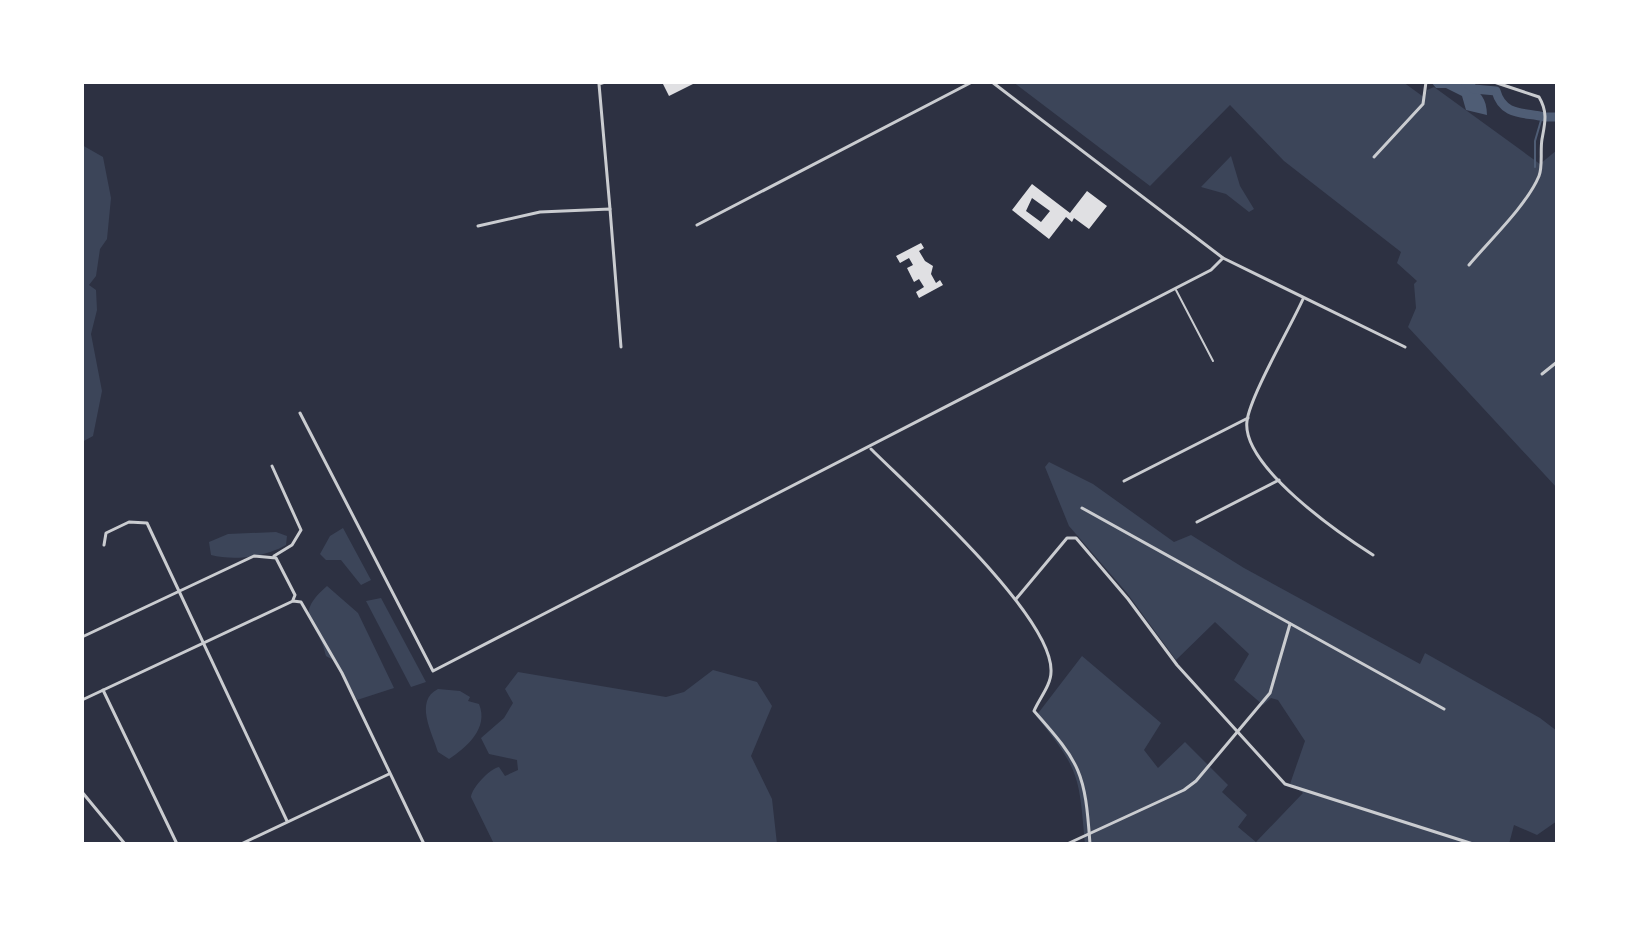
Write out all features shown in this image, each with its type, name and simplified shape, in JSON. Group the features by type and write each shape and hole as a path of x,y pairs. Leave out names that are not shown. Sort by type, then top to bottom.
{"street":[{"path":"605,82 599,84 621,347"},
{"path":"697,225 972,82"},
{"path":"992,82 1223,258 1405,347"},
{"path":"1374,157 1423,104 1426,82"},
{"path":"1469,265 1530,190 1541,168 1539,156 1546,113 1543,103 1539,97 1494,82"},
{"path":"478,226 540,212 610,209"},
{"path":"300,413 433,671 1175,289 1218,266 1223,258"},
{"path":"1175,289 1213,361"},
{"path":"1304,299 1248,418 1253,447 1279,480 1336,531 1373,555"},
{"path":"1542,374 1557,362"},
{"path":"1124,481 1248,418"},
{"path":"870,448 1016,599 1050,662 1049,682 1034,711 1071,752 1082,776 1090,844"},
{"path":"270,557 292,545 301,530 272,466"},
{"path":"1197,522 1279,480"},
{"path":"1082,508 1444,709"},
{"path":"104,545 106,533 129,522 147,523 287,821"},
{"path":"1016,599 1067,538 1076,538 1236,733 1285,784 1473,844"},
{"path":"82,637 254,556 276,558 295,595 293,601"},
{"path":"82,700 293,601 301,602 342,673 424,844"},
{"path":"1067,844 1184,790 1270,693 1273,673 1290,624"},
{"path":"103,690 177,844"},
{"path":"241,844 391,773"},
{"path":"82,792 125,844"}],"shaded area":[{"path":"1013,82 1403,82 1425,98 1427,90 1434,87 1540,164 1557,150 1557,488 1408,327 1416,308 1414,284 1417,281 1397,263 1401,252 1284,161 1230,105 1150,186"},
{"path":"1431,82 1460,84 1476,90 1486,104 1487,115 1466,110 1462,96 1446,88 1436,88"},
{"path":"82,145 103,157 111,198 107,239 100,249 96,276 89,285 96,290 97,310 91,334 102,391 93,436 82,442"},
{"path":"1231,156 1240,186 1254,209 1249,212 1226,194 1201,187"},
{"path":"1049,462 1093,484 1174,542 1191,535 1244,568 1420,664 1425,653 1540,718 1557,731 1557,821 1537,835 1514,825 1509,844 1085,844 1075,775 1061,749 1036,716 1082,656 1161,723 1144,750 1158,768 1185,742 1228,785 1222,792 1247,815 1238,827 1256,842 1303,793 1290,784 1305,741 1278,700 1271,698 1263,705 1234,680 1249,654 1215,622 1176,660 1127,593 1069,526 1045,467"},
{"path":"343,528 371,580 361,585 341,560 326,560 320,554 330,536"},
{"path":"276,532 287,536 286,545 269,552 239,558 211,555 209,542 228,534"},
{"path":"327,586 358,613 394,688 357,700 337,662 326,656 309,613 316,597"},
{"path":"381,598 426,682 411,687 366,601"},
{"path":"713,670 757,682 772,706 751,756 772,799 777,844 494,844 471,797 478,784 495,768 499,767 505,776 518,770 517,760 489,754 481,738 504,718 513,703 505,689 518,672 666,697 684,692"},
{"path":"438,689 460,691 470,697 468,701 479,704 481,713 479,729 463,749 449,759 438,752 427,718 427,701"}],"building":[{"path":"662,82 697,82 669,96"},
{"path":"1032,184 1070,213 1087,191 1107,206 1089,229 1074,218 1072,222 1066,217 1049,239 1012,210","holes":["1032,198 1050,211 1041,222 1026,211"]},
{"path":"921,243 924,248 919,251 925,261 933,266 931,274 936,283 940,280 943,285 919,298 916,292 924,287 919,279 914,282 907,268 913,265 909,258 900,263 896,256"}],"waterway":[{"path":"1465,82 1474,89 1496,91 1499,99 1510,109 1544,117"},
{"path":"1535,167 1535,141 1542,117"},
{"path":"1547,117 1557,117"}]}
